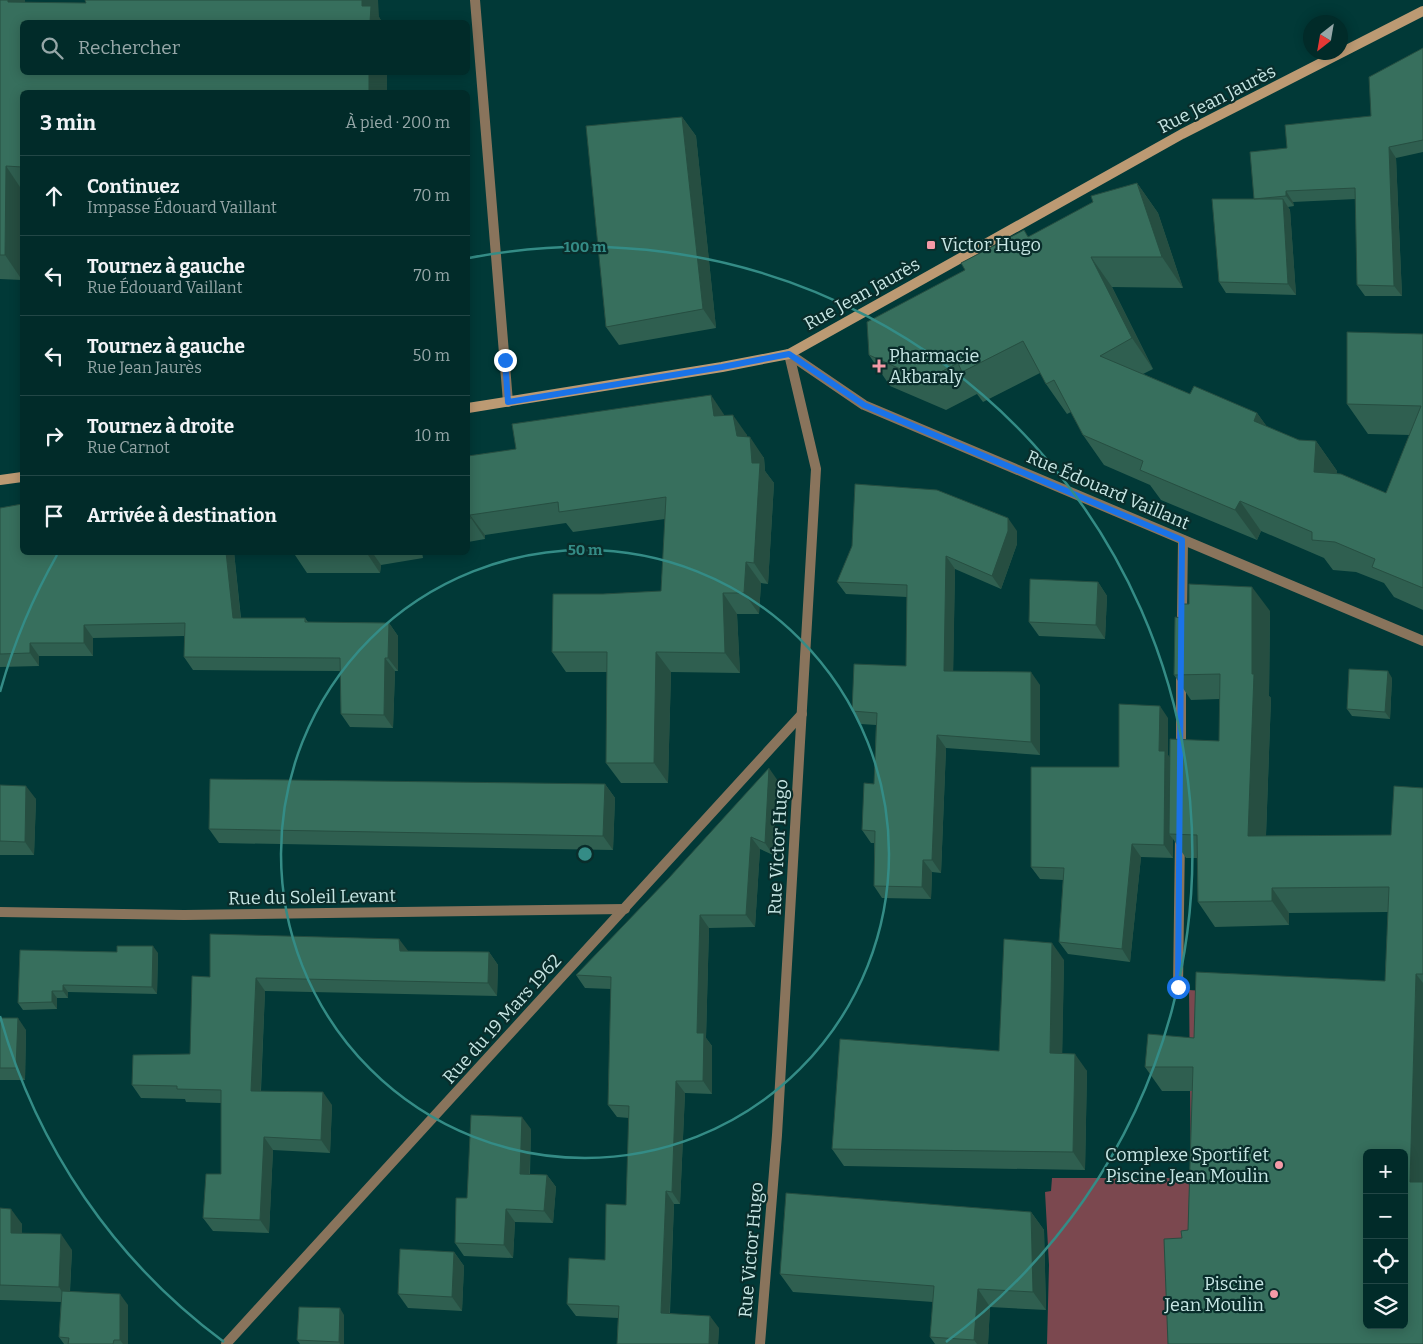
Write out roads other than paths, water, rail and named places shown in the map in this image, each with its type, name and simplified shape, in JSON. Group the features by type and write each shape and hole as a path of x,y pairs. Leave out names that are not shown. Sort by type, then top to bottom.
{"street":[{"path":"476,0 508,402"},
{"name":"Rue Jean Jaurès","path":"470,408 722,367 789,354 1182,134 1423,11"},
{"name":"Rue Édouard Vaillant","path":"789,354 864,405 1423,641"},
{"name":"Rue Victor Hugo","path":"760,1344 777,1135 816,469 789,354"},
{"path":"0,480 20,476"},
{"path":"1182,540 1182,629"},
{"path":"1180,768 1181,659"},
{"name":"Rue du 19 Mars 1962","path":"226,1344 802,714"},
{"path":"1178,987 1180,828"},
{"name":"Rue du Soleil Levant","path":"0,912 184,915 625,909"}],"place":[{"name":"Victor Hugo","path":"931,245"},
{"name":"Pharmacie Akbaraly","path":"879,366"},
{"name":"Complexe Sportif et Piscine Jean Moulin","path":"1279,1165"},
{"name":"Piscine Jean Moulin","path":"1274,1294"}]}
